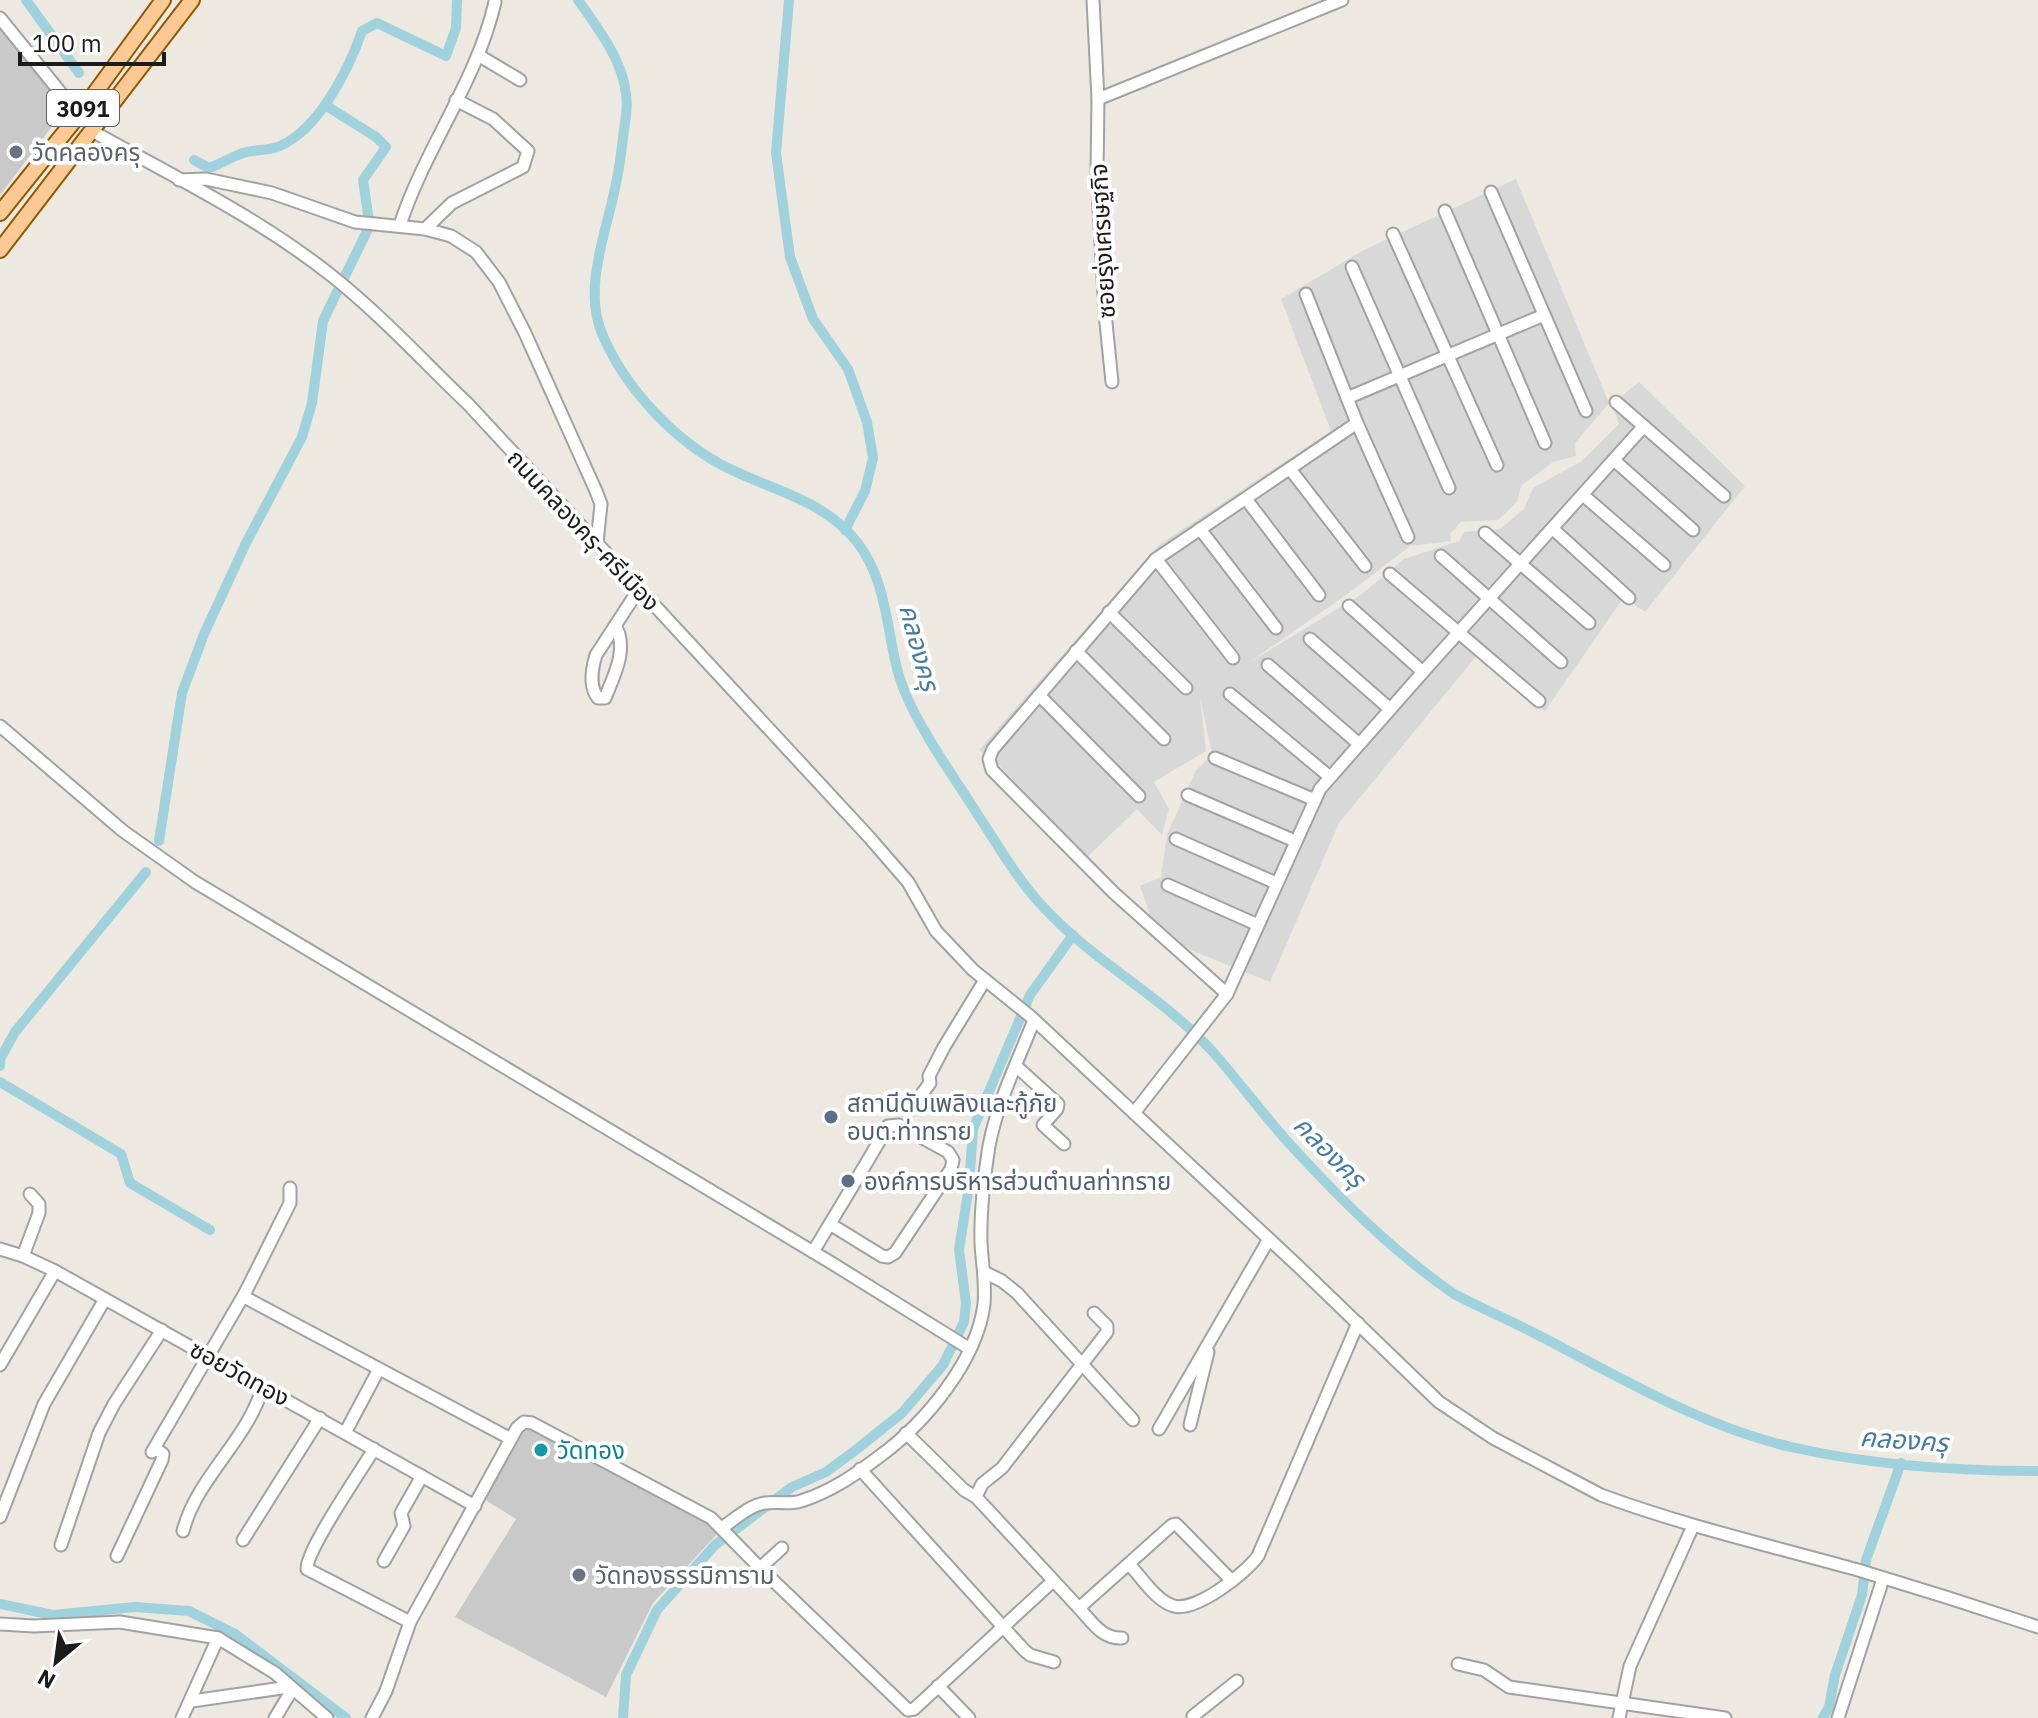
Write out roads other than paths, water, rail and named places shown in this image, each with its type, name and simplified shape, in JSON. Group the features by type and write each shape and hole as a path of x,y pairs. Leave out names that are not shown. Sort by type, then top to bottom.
{"main road":[{"name":"3091","path":"0,213 81,112 163,0"},
{"name":"3091","path":"0,250 192,0"}],"street":[{"name":"ซอยรุ่งเศรษฐกิจ","path":"1093,0 1099,204 1112,382"},
{"path":"1098,99 1342,0"},
{"path":"400,225 412,190 478,55 490,26 495,2"},
{"path":"0,18 69,103 81,112"},
{"path":"478,55 520,80"},
{"path":"425,229 452,203 523,167 527,159 528,151 493,119 456,100"},
{"name":"ถนนคลองครุ-ศรีเมือง","path":"92,131 244,216 310,260 353,294 469,405 908,882 936,931 985,980 1032,1018 1269,1239 1439,1402 1493,1438 1601,1495 1693,1526 1859,1571 2038,1627"},
{"path":"179,180 206,179 272,193 355,222 425,229 451,236 476,252 499,282 525,333 596,491 601,504 597,543"},
{"path":"1491,192 1586,411"},
{"path":"1445,211 1545,443"},
{"path":"1393,234 1497,465"},
{"path":"1352,267 1449,488"},
{"path":"1306,294 1357,423 1408,537"},
{"path":"1347,398 1544,315"},
{"path":"1616,402 1724,496"},
{"path":"1227,994 1114,893 992,770 989,759 993,749 1156,559 1357,423"},
{"path":"1134,1113 1227,994 1320,789 1644,426"},
{"path":"1615,461 1693,530"},
{"path":"1290,469 1365,566"},
{"path":"1583,495 1664,565"},
{"path":"1246,499 1319,595"},
{"path":"1200,529 1276,628"},
{"path":"1553,529 1629,598"},
{"path":"1485,533 1589,623"},
{"path":"1441,556 1561,662"},
{"path":"1156,559 1233,658"},
{"path":"1390,574 1539,701"},
{"path":"616,627 620,635 621,654 605,698 598,698 594,693 596,655 639,589"},
{"path":"1349,606 1423,672"},
{"path":"1109,612 1186,688"},
{"path":"1310,639 1390,709"},
{"path":"1076,651 1164,739"},
{"path":"1268,665 1359,744"},
{"path":"1230,694 1330,777"},
{"path":"1039,695 1139,796"},
{"path":"0,726 123,831 195,882 968,1347"},
{"path":"1215,758 1315,800"},
{"path":"1188,795 1295,841"},
{"path":"1176,839 1276,883"},
{"path":"1168,885 1258,925"},
{"path":"910,1110 930,1083 929,1076 944,1047 985,980"},
{"path":"728,1532 742,1514 764,1503 788,1504 822,1494 880,1456 906,1433 956,1376 981,1320 984,1302 982,1206 990,1144 1002,1099 1032,1018"},
{"path":"1016,1066 1058,1104 1043,1125 1064,1144"},
{"path":"813,1252 888,1126 899,1125 948,1152 953,1160 951,1169 895,1253 888,1257 830,1224"},
{"path":"117,1556 162,1460 163,1454 154,1450 245,1293 290,1203 290,1188"},
{"path":"23,1256 39,1213 39,1204 30,1194"},
{"path":"1159,1429 1269,1239"},
{"name":"ซอยวัดทอง","path":"0,1249 55,1271 475,1506"},
{"path":"0,1365 55,1271"},
{"path":"984,1272 1017,1293 1133,1420"},
{"path":"245,1293 246,1298 511,1439"},
{"path":"0,1517 44,1404 105,1299"},
{"path":"976,1497 982,1484 1002,1468 1108,1329 1094,1313"},
{"path":"1129,1564 1172,1606 1192,1604 1232,1581 1258,1556 1358,1323"},
{"path":"61,1545 99,1433 162,1330"},
{"path":"1190,1425 1209,1343"},
{"path":"345,1433 379,1369"},
{"path":"183,1531 205,1482 250,1417 263,1386"},
{"path":"243,1540 320,1418"},
{"path":"372,1718 386,1691 410,1622 511,1439 524,1422 532,1423 711,1518 908,1710 914,1709 1053,1581"},
{"path":"906,1433 964,1490 976,1497 1102,1633 1108,1637 1122,1638"},
{"path":"374,1449 319,1540 307,1569 410,1622"},
{"path":"860,1469 1003,1629 1030,1655 1054,1662"},
{"path":"384,1561 404,1526 401,1513 422,1476"},
{"path":"1079,1608 1166,1528 1176,1524 1232,1581"},
{"path":"1619,1718 1630,1666 1693,1526"},
{"path":"760,1568 782,1548"},
{"path":"1838,1718 1878,1577"},
{"path":"0,1624 34,1626 120,1622 218,1638 275,1673 327,1718"},
{"path":"182,1718 218,1638"},
{"path":"1458,1664 1484,1670 1509,1687 1725,1718"},
{"path":"1194,1718 1237,1681"},
{"path":"938,1686 969,1718"},
{"path":"192,1701 291,1688"},
{"path":"275,1718 291,1688"}],"waterway":[{"path":"26,0 79,73"},
{"path":"194,160 209,168 243,153 276,148 294,138 331,96 362,31 377,23 446,56 456,28 457,0"},
{"name":"คลองครุ","path":"578,0 613,53 626,94 619,169 595,281 597,318 612,355 651,409 684,440 720,464 828,515 857,542 879,584 897,669 915,713 1012,867 1052,916 1091,951 1194,1032 1287,1141 1346,1203 1409,1260 1454,1294 1660,1398 1757,1438 1882,1463 2038,1471"},
{"name":"คลองครุ","path":"789,0 776,153 790,257 813,319 848,369 867,422 873,458 865,491 845,530"},
{"path":"325,105 376,137 386,147 363,180 369,221"},
{"path":"345,276 367,231"},
{"path":"159,841 182,693 204,634 246,543 302,437 312,403 323,321 337,292"},
{"path":"0,1066 0,1059 15,1032 146,872"},
{"path":"623,1718 626,1675 657,1610 715,1545 792,1487 826,1472 857,1449 902,1413 943,1365 964,1322 966,1303 959,1250 969,1186 973,1129 1030,995 1073,935"},
{"path":"0,1082 121,1154 130,1183 210,1230"},
{"path":"1823,1718 1862,1595 1866,1560 1901,1463"},
{"path":"0,1604 53,1615 135,1607 189,1611 235,1634 346,1718"}],"place":[{"name":"วัดคลองครุ","path":"16,152"},
{"name":"สถานีดับเพลิงและกู้ภัย อบต.ท่าทราย","path":"831,1117"},
{"name":"องค์การบริหารส่วนตำบลท่าทราย","path":"848,1181"},
{"name":"วัดทอง","path":"541,1450"},
{"name":"วัดทองธรรมิการาม","path":"579,1575"}]}
